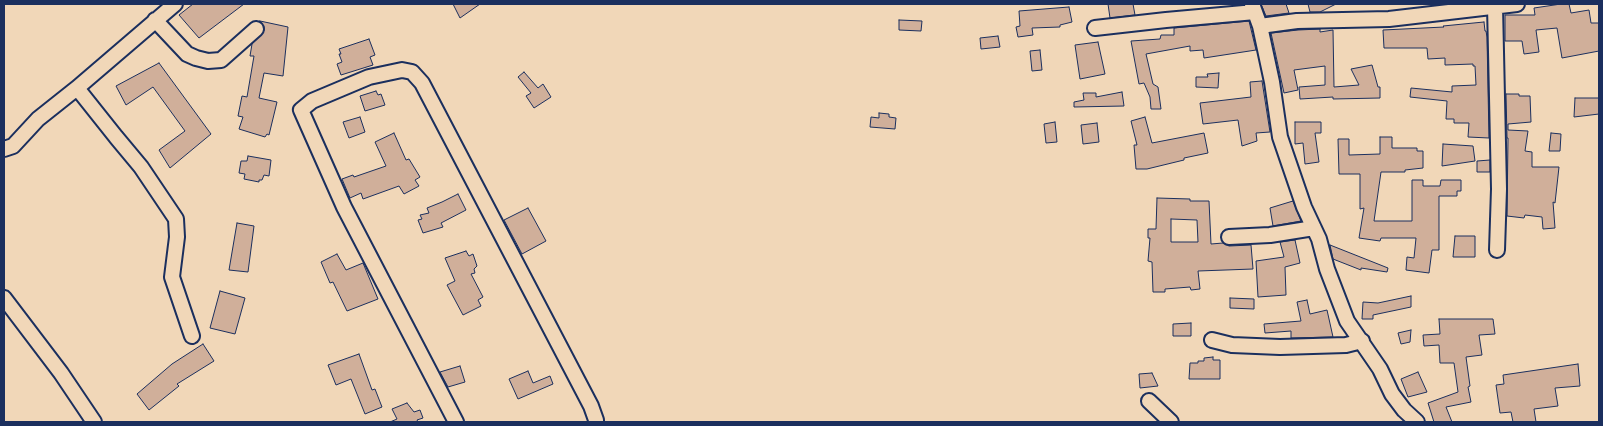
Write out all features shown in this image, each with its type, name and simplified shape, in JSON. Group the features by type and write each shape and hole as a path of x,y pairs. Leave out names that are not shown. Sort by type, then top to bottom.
{"street":[{"path":"4,149 13,146 38,119 175,4"},
{"path":"1260,26 1297,22 1389,19 1517,4"},
{"path":"1495,6 1499,189 1497,250"},
{"path":"1095,28 1254,8 1260,26 1272,82 1280,137 1304,207 1319,239 1326,269 1347,321 1380,369 1392,394 1404,410 1417,422"},
{"path":"155,20 187,54 208,61 221,60 256,29"},
{"path":"456,422 344,207 301,110 312,101 369,77 402,70 412,72 422,83 591,406 596,422"},
{"path":"77,88 141,167 176,219 177,237 172,277 192,336"},
{"path":"1229,237 1270,235 1314,228"},
{"path":"4,298 61,373 94,422"},
{"path":"1212,340 1232,345 1280,347 1346,345 1362,342"},
{"path":"1149,402 1171,422"}],"building":[{"path":"193,4 244,4 199,38 179,15"},
{"path":"453,4 480,4 460,18"},
{"path":"1108,4 1133,4 1135,15 1110,18"},
{"path":"1261,4 1286,4 1289,13 1266,16"},
{"path":"1308,4 1336,4 1320,12 1310,12"},
{"path":"1569,4 1571,13 1589,10 1591,23 1599,23 1599,51 1562,58 1557,28 1536,30 1539,52 1524,54 1522,41 1505,41 1505,15 1535,15 1534,8"},
{"path":"1069,7 1072,22 1060,25 1060,27 1032,28 1033,35 1018,37 1016,27 1020,26 1019,11"},
{"path":"899,20 922,21 921,31 899,30"},
{"path":"260,21 288,27 283,76 264,73 259,98 277,102 269,135 267,134 265,137 239,129 243,117 238,116 242,96 247,97 254,56 250,56 252,44 264,31"},
{"path":"1249,21 1256,50 1204,58 1203,50 1190,51 1190,46 1146,54 1153,84 1158,87 1161,109 1151,109 1150,97 1144,83 1139,84 1131,41 1160,39 1161,35 1174,35 1174,28"},
{"path":"1484,22 1487,37 1489,138 1468,137 1469,123 1454,123 1454,119 1446,119 1447,101 1410,97 1411,88 1452,92 1452,86 1476,85 1475,66 1473,64 1445,65 1445,58 1428,59 1427,48 1384,48 1383,30 1444,27"},
{"path":"1320,29 1320,32 1333,30 1334,87 1359,85 1351,69 1372,65 1378,87 1380,87 1380,98 1333,99 1333,97 1300,99 1299,87 1325,85 1325,66 1294,70 1298,90 1284,93 1271,33"},
{"path":"998,36 1000,47 981,49 980,38"},
{"path":"369,39 375,55 370,57 373,65 341,75 337,64 342,62 339,49"},
{"path":"1098,42 1105,74 1080,79 1075,45"},
{"path":"1040,50 1042,70 1032,71 1030,51"},
{"path":"159,63 211,134 170,168 159,150 185,131 153,87 126,105 116,86"},
{"path":"524,72 538,88 543,84 551,97 534,108 526,96 531,93 518,77"},
{"path":"1219,73 1218,88 1196,87 1196,77 1208,77 1207,74"},
{"path":"1262,81 1270,132 1256,133 1257,141 1242,146 1238,120 1203,124 1200,103 1251,97 1250,82"},
{"path":"376,91 378,95 381,94 385,105 365,111 360,96"},
{"path":"1122,92 1124,106 1074,107 1074,102 1084,100 1083,93 1096,93 1096,97"},
{"path":"1506,94 1530,96 1531,122 1508,124 1508,130 1528,131 1525,151 1532,152 1532,167 1559,167 1555,203 1553,202 1555,228 1543,229 1542,217 1525,215 1524,218 1507,216 1508,138"},
{"path":"1575,98 1599,98 1599,114 1574,117"},
{"path":"879,113 889,114 889,117 896,118 895,129 870,127 871,117 879,118"},
{"path":"360,117 365,132 349,138 343,122"},
{"path":"1145,117 1152,143 1204,133 1208,153 1147,169 1136,169 1134,145 1137,145 1131,121"},
{"path":"1055,122 1057,142 1046,143 1044,124"},
{"path":"1295,122 1321,122 1321,133 1315,133 1319,162 1305,164 1303,143 1295,144"},
{"path":"1097,123 1099,142 1083,144 1081,125"},
{"path":"394,133 406,160 409,159 420,177 415,180 419,186 404,194 399,186 363,199 361,193 350,198 342,179 386,166 375,142"},
{"path":"1551,133 1561,134 1560,151 1549,151"},
{"path":"1380,137 1392,137 1392,148 1417,148 1417,151 1423,151 1423,168 1405,170 1405,172 1381,172 1374,221 1412,221 1412,180 1423,180 1423,186 1440,186 1441,180 1461,180 1461,191 1457,191 1457,196 1439,196 1439,250 1432,250 1429,273 1406,270 1407,257 1414,258 1416,238 1381,238 1380,241 1359,238 1364,208 1360,209 1360,174 1339,174 1338,139 1349,139 1349,155 1380,154"},
{"path":"1443,144 1473,146 1475,161 1442,166"},
{"path":"248,156 271,160 269,176 264,175 259,182 244,179 245,174 239,173 241,161 247,161"},
{"path":"1490,160 1490,172 1477,172 1477,161"},
{"path":"458,194 466,210 441,223 443,227 423,233 418,220 422,219 420,215 429,213 427,208"},
{"path":"1157,198 1209,201 1211,244 1223,243 1229,246 1251,245 1253,269 1198,271 1200,289 1191,290 1190,287 1165,289 1165,292 1153,292 1152,262 1148,261 1150,238 1148,238 1148,229 1156,229","holes":["1171,219 1197,220 1198,242 1171,242"]},
{"path":"1293,201 1301,221 1273,226 1270,208"},
{"path":"528,208 546,241 522,254 504,220"},
{"path":"237,223 254,226 248,272 229,270"},
{"path":"1455,236 1475,236 1475,257 1453,257"},
{"path":"1295,240 1300,263 1285,267 1286,295 1258,297 1256,261 1284,257 1280,242"},
{"path":"1330,245 1388,268 1387,272 1361,268 1361,270 1333,259"},
{"path":"466,251 469,256 473,254 477,266 474,269 475,273 471,274 483,297 478,300 481,306 463,315 447,285 455,281 445,258"},
{"path":"337,254 346,270 363,263 378,299 347,311 333,282 330,283 321,262"},
{"path":"220,291 245,298 235,334 210,328"},
{"path":"1411,296 1411,307 1373,315 1373,319 1362,319 1363,302 1378,303"},
{"path":"1230,298 1254,299 1254,309 1230,308"},
{"path":"1307,300 1310,314 1327,310 1333,337 1291,338 1291,331 1265,333 1264,324 1301,321 1297,302"},
{"path":"1439,319 1493,319 1495,334 1479,335 1482,355 1466,357 1471,402 1446,407 1452,422 1434,422 1428,403 1458,392 1454,363 1440,363 1439,345 1424,346 1423,335 1440,334"},
{"path":"1191,323 1191,336 1173,336 1173,324"},
{"path":"1411,330 1410,342 1401,344 1398,333"},
{"path":"203,344 214,361 177,384 179,386 149,410 137,394 172,364"},
{"path":"359,354 372,390 375,389 382,407 365,414 351,379 336,385 328,365"},
{"path":"1213,357 1213,360 1220,360 1220,379 1189,379 1190,363 1198,363 1198,361 1204,361 1204,358"},
{"path":"1578,364 1580,386 1555,388 1558,406 1534,409 1536,422 1513,422 1511,412 1500,413 1496,385 1504,384 1503,375"},
{"path":"460,366 465,382 448,387 440,372"},
{"path":"528,371 533,383 550,376 553,384 518,399 509,379"},
{"path":"1418,372 1427,392 1408,397 1401,379"},
{"path":"1152,373 1158,386 1140,388 1139,374"},
{"path":"407,403 414,412 420,410 423,418 417,420 418,422 390,422 397,419 392,409"}]}
